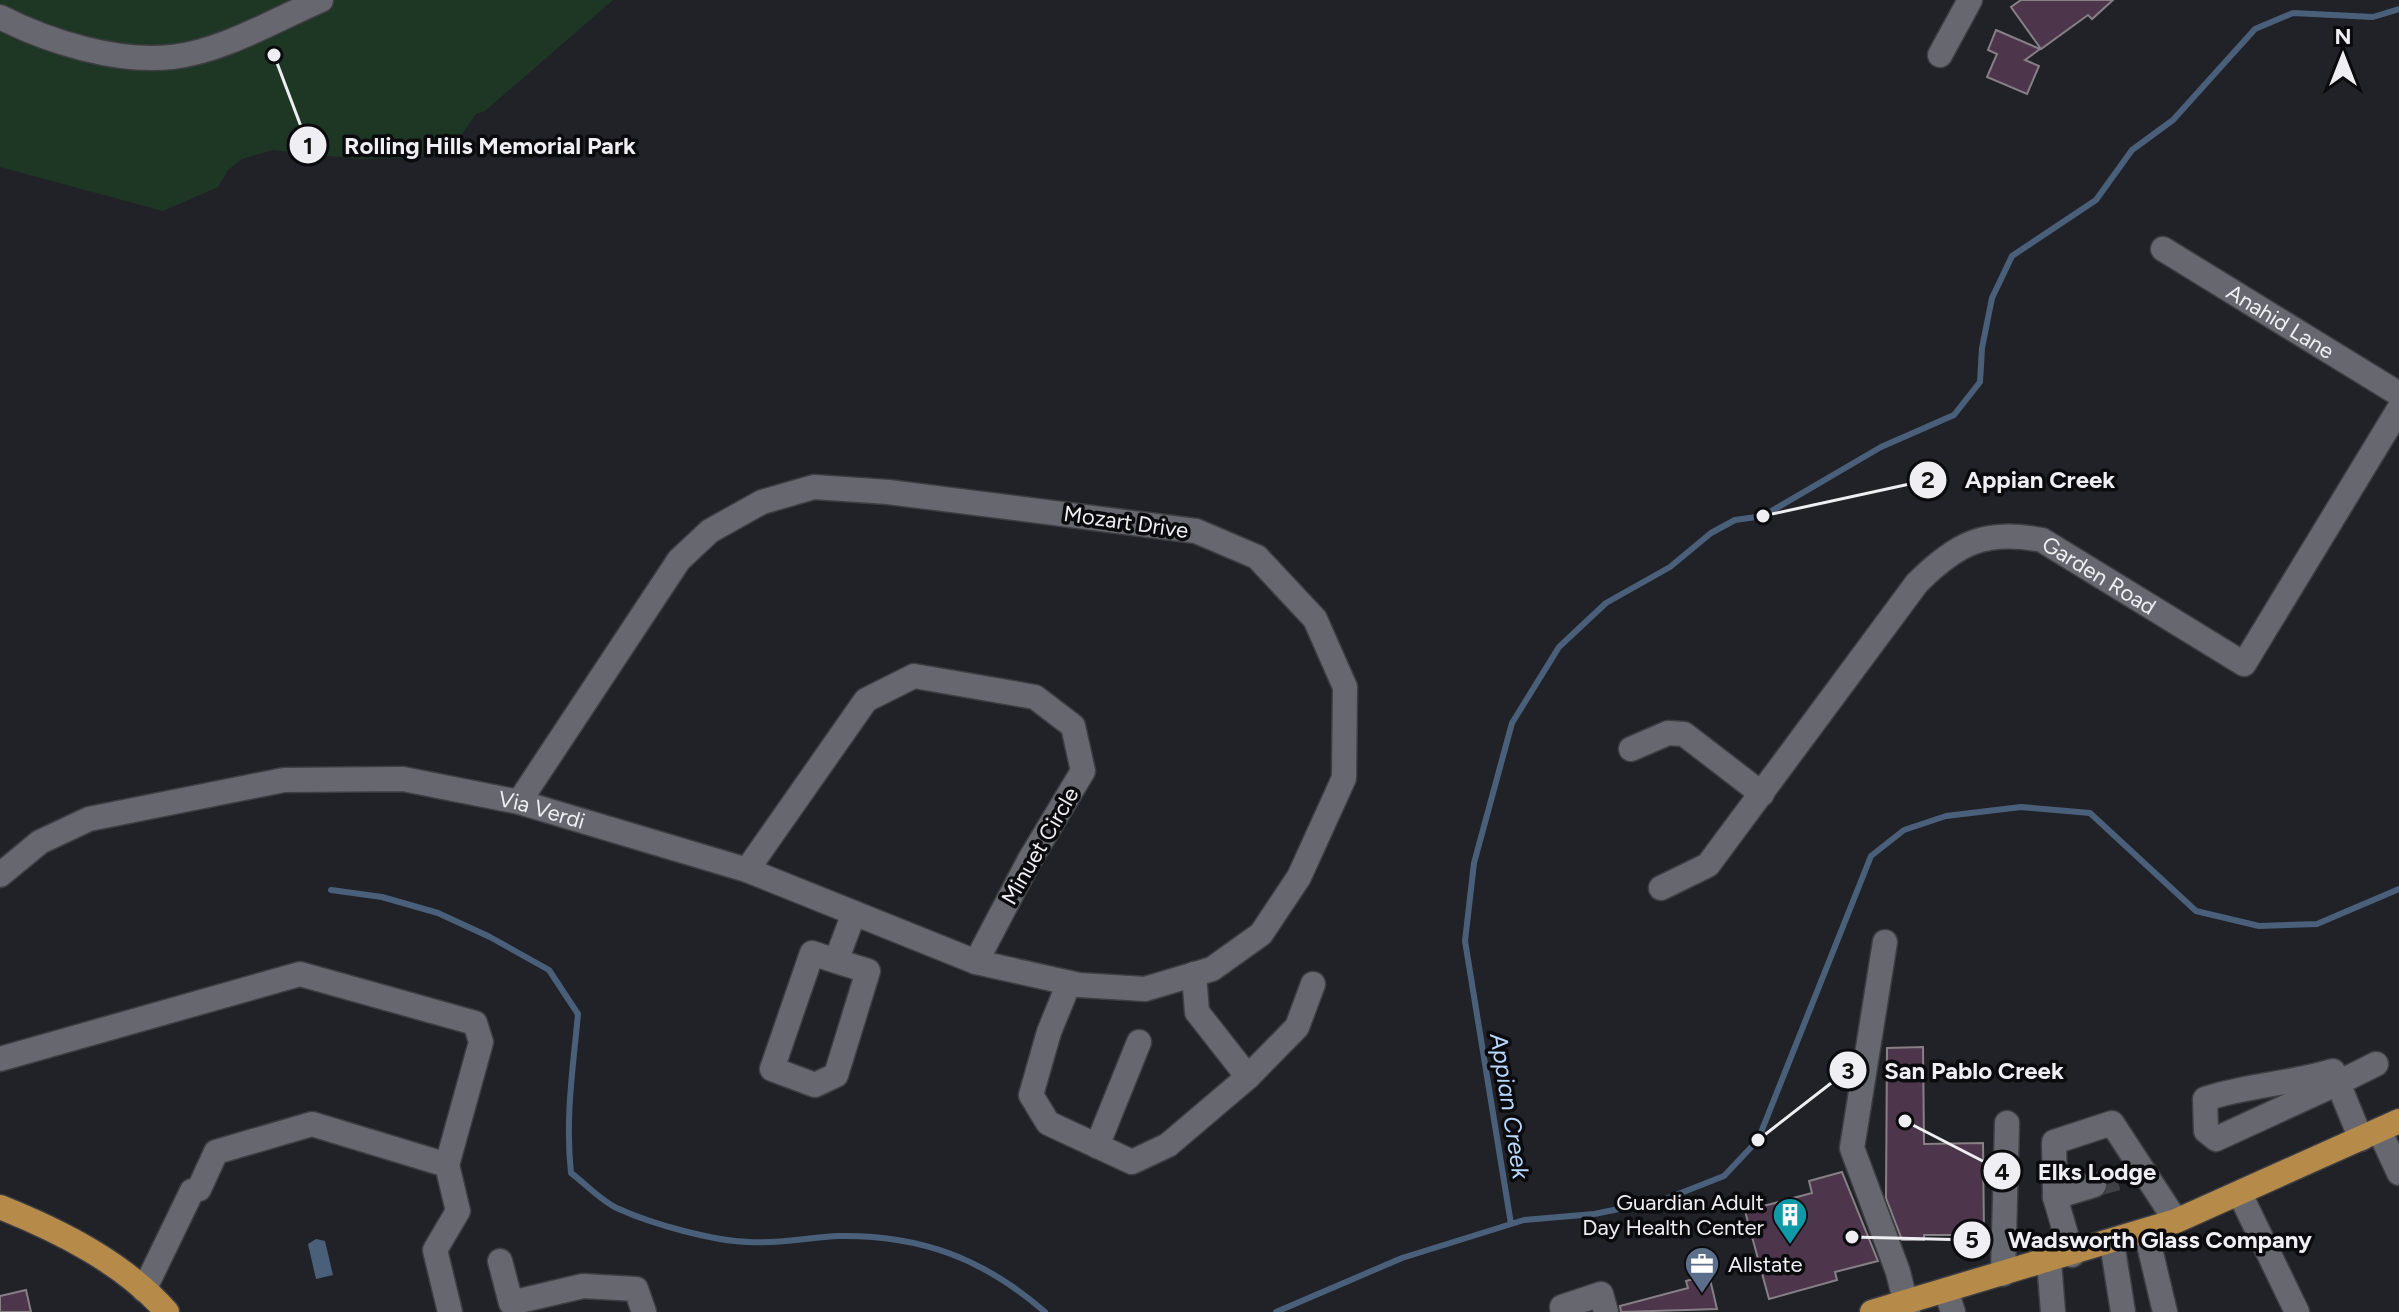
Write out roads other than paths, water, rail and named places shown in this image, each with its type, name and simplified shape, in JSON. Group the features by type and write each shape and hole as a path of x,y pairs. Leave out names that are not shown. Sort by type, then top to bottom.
{"main road":[{"path":"1872,1312 1949,1301 2003,1274 2146,1232 2240,1194 2380,1130"},
{"path":"0,1207 43,1224 95,1253 160,1305"}],"street":[{"path":"0,17 68,42 125,57 172,57 206,49 321,0"},
{"path":"1940,55 1970,0"},
{"name":"Anahid Lane","path":"2163,249 2399,394"},
{"name":"Garden Road","path":"1661,888 1708,865 1917,583 1959,547 1986,537 2014,535 2042,540 2244,664 2399,409"},
{"name":"Mozart Drive","path":"519,802 679,560 710,531 762,502 814,487 873,491 1196,531 1257,557 1315,619 1345,687 1344,778 1299,877 1261,934 1212,969 1145,989 1074,984"},
{"name":"Minuet Circle","path":"747,870 866,700 914,676 1035,697 1073,726 1083,771 1029,861 976,962"},
{"path":"1631,749 1668,733 1684,734 1762,794"},
{"name":"Via Verdi","path":"0,875 40,842 89,819 284,780 403,779 519,802 747,870 976,962 1074,984"},
{"path":"836,961 854,913"},
{"path":"1885,942 1852,1148 1908,1307"},
{"path":"812,953 836,961 868,971 836,1075 815,1085 772,1069 812,953"},
{"path":"2,1059 300,974 475,1023 481,1042 447,1165 458,1211 435,1250 450,1312"},
{"path":"1194,974 1197,1012 1248,1077"},
{"path":"1074,984 1049,1032 1031,1095 1048,1123 1132,1162 1168,1145 1248,1077 1297,1027 1313,984"},
{"path":"1097,1146 1139,1042"},
{"path":"2376,1064 2338,1083 2216,1139 2206,1131 2205,1099 2245,1086 2291,1083 2333,1071 2338,1083 2380,1130 2399,1173"},
{"path":"2003,1274 2007,1123"},
{"path":"2053,1312 2060,1258 2054,1142 2112,1123 2132,1174 2176,1221"},
{"path":"160,1305 192,1191 199,1189 216,1152 312,1124 447,1165"},
{"path":"2055,1197 2094,1185"},
{"path":"2240,1194 2297,1312"},
{"path":"2146,1232 2165,1312"},
{"path":"2112,1243 2123,1312"},
{"path":"500,1261 511,1303 583,1286 636,1289 644,1312"},
{"path":"1563,1312 1562,1307 1601,1294 1606,1312"}],"water":[{"path":"316,1239 325,1241 333,1275 316,1279 308,1244"}],"waterway":[{"name":"Appian Creek","path":"1511,1224 1465,941 1474,863 1512,723 1559,647 1606,603 1670,567 1711,533 1735,520 1763,516 1881,447 1954,415 1980,382 1982,348 1992,298 2012,256 2096,200 2132,150 2173,120 2255,29 2293,13 2373,17 2399,9"},
{"path":"1276,1312 1402,1258 1524,1220 1594,1214 1663,1200 1724,1176 1758,1140 1871,856 1904,830 1946,816 2021,807 2090,813 2196,911 2259,926 2317,924 2399,889"},
{"path":"331,890 382,897 438,913 490,937 549,970 578,1014 569,1113 571,1173 613,1206 665,1226 734,1241 772,1242 840,1236 898,1240 925,1246 975,1264 1022,1293 1045,1312"}],"tunnel":[{"path":"2094,1185 2122,1177"}],"place":[{"name":"Rolling Hills Memorial Park","path":"274,55"},
{"name":"Appian Creek","path":"1763,516"},
{"name":"Elks Lodge","path":"1905,1121"},
{"name":"San Pablo Creek","path":"1758,1140"},
{"name":"Wadsworth Glass Company","path":"1852,1237"},
{"name":"Guardian Adult Day Health Center","path":"1790,1246"},
{"name":"Allstate","path":"1702,1295"}]}
